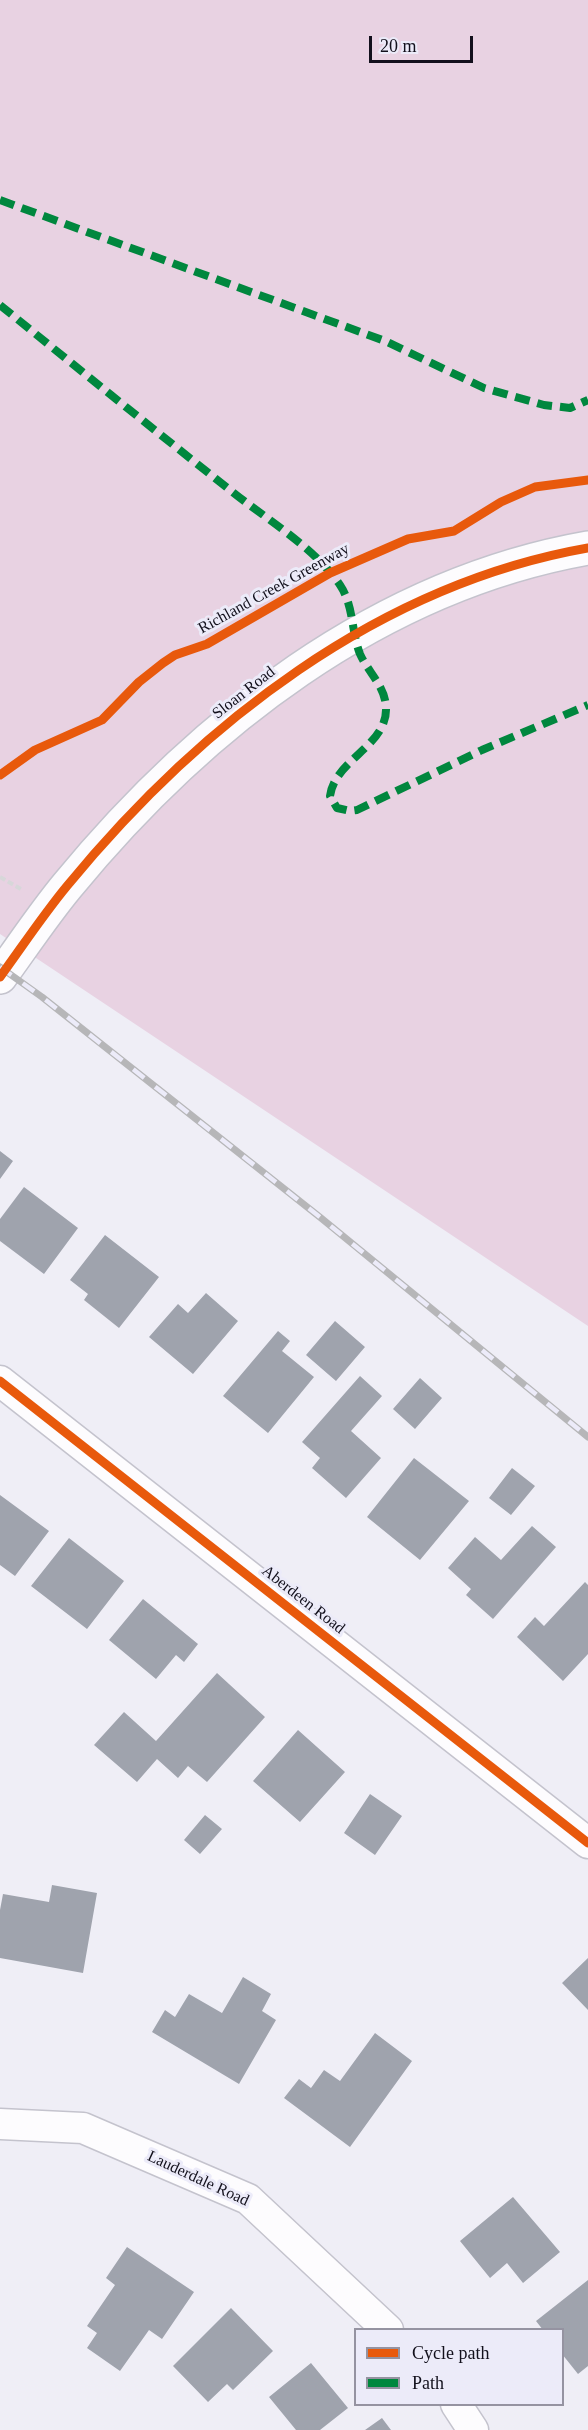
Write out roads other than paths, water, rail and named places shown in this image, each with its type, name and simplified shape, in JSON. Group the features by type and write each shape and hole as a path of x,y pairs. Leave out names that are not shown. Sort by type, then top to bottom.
{"street":[{"name":"Sloan Road","path":"0,977 50,907 122,825 206,742 280,683 349,638 443,591 505,568 588,548"},
{"name":"Aberdeen Road","path":"0,1381 588,1843"},
{"name":"Lauderdale Road","path":"0,2124 83,2128 248,2199 386,2328"},
{"path":"457,2406 473,2430"}],"railway":[{"path":"0,967 42,997 321,1218 588,1437"}]}
